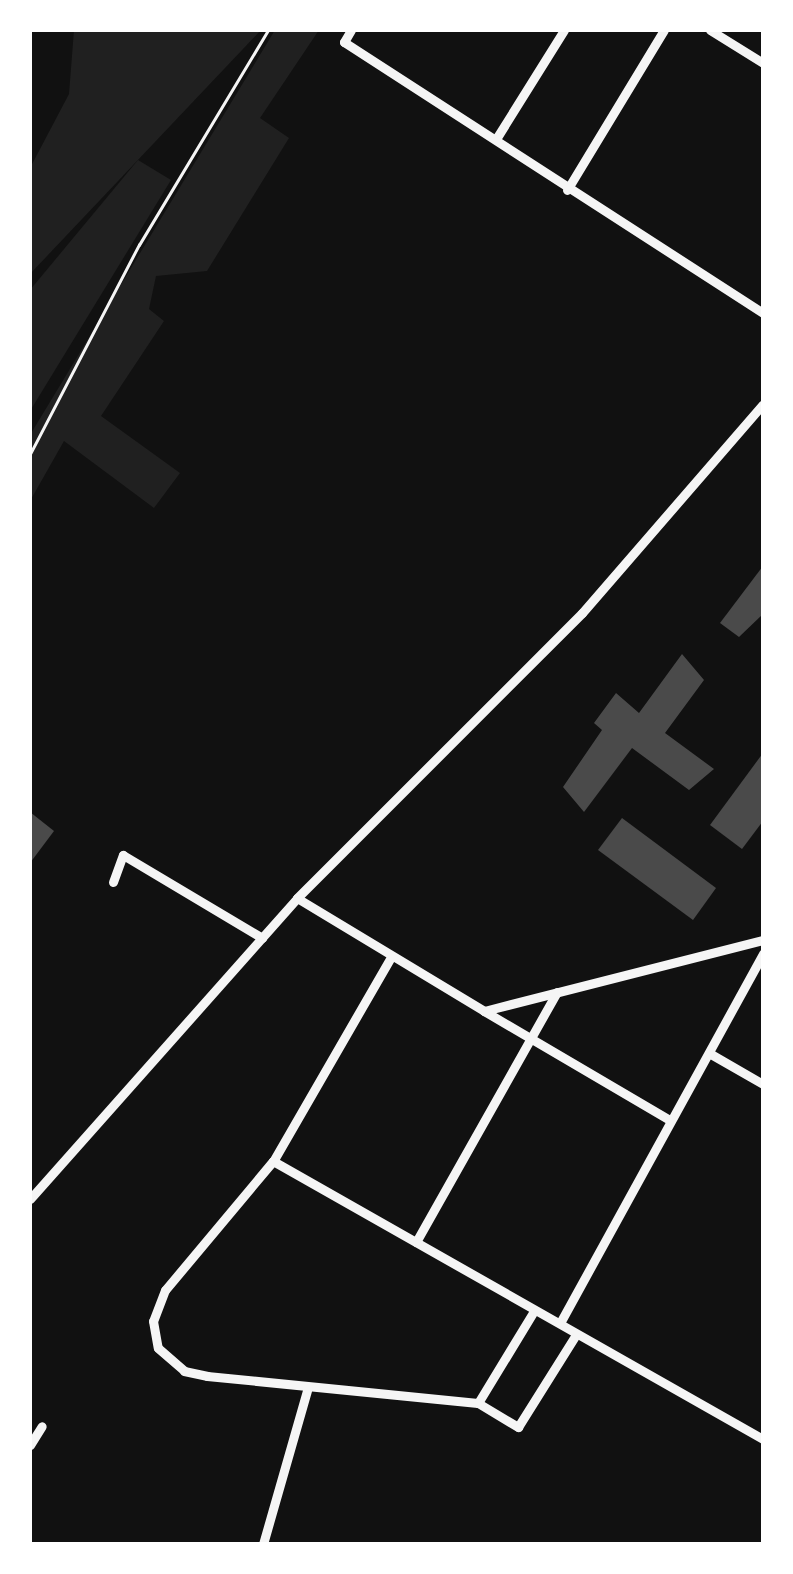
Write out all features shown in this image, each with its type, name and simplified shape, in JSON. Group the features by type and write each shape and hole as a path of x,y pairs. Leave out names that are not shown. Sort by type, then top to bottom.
{"street":[{"path":"351,30 344,42 763,313"},
{"path":"496,139 564,30"},
{"path":"568,190 664,30"},
{"path":"710,30 763,63"},
{"path":"30,1199 298,898 582,614 763,404"},
{"path":"113,882 122,854 262,938"},
{"path":"298,898 529,1042 670,1120"},
{"path":"484,1011 763,940"},
{"path":"560,1323 763,953"},
{"path":"391,957 273,1161 165,1290 153,1330 184,1371 478,1403 518,1426 574,1336"},
{"path":"416,1242 557,992"},
{"path":"709,1053 763,1084"},
{"path":"273,1161 560,1323 574,1336 763,1439"},
{"path":"478,1403 534,1310"},
{"path":"263,1544 308,1387"},
{"path":"30,1446 42,1426"}],"path":[{"path":"30,454 139,244 268,30"}],"shaded area":[{"path":"74,30 261,30 30,274 30,168 69,94"},
{"path":"275,30 319,30 260,118 289,138 207,271 156,276 149,309 164,321 101,416 180,473 154,508 64,441 30,501 30,435"},
{"path":"138,160 171,180 30,411 30,290"}],"building":[{"path":"763,566 763,614 739,637 720,623"},
{"path":"682,654 704,680 665,733 714,769 689,790 632,748 584,812 563,787 602,730 594,723 616,693 639,713"},
{"path":"763,753 763,821 742,849 710,825"},
{"path":"30,812 54,831 30,863"},
{"path":"622,818 716,888 693,920 598,850"}]}
